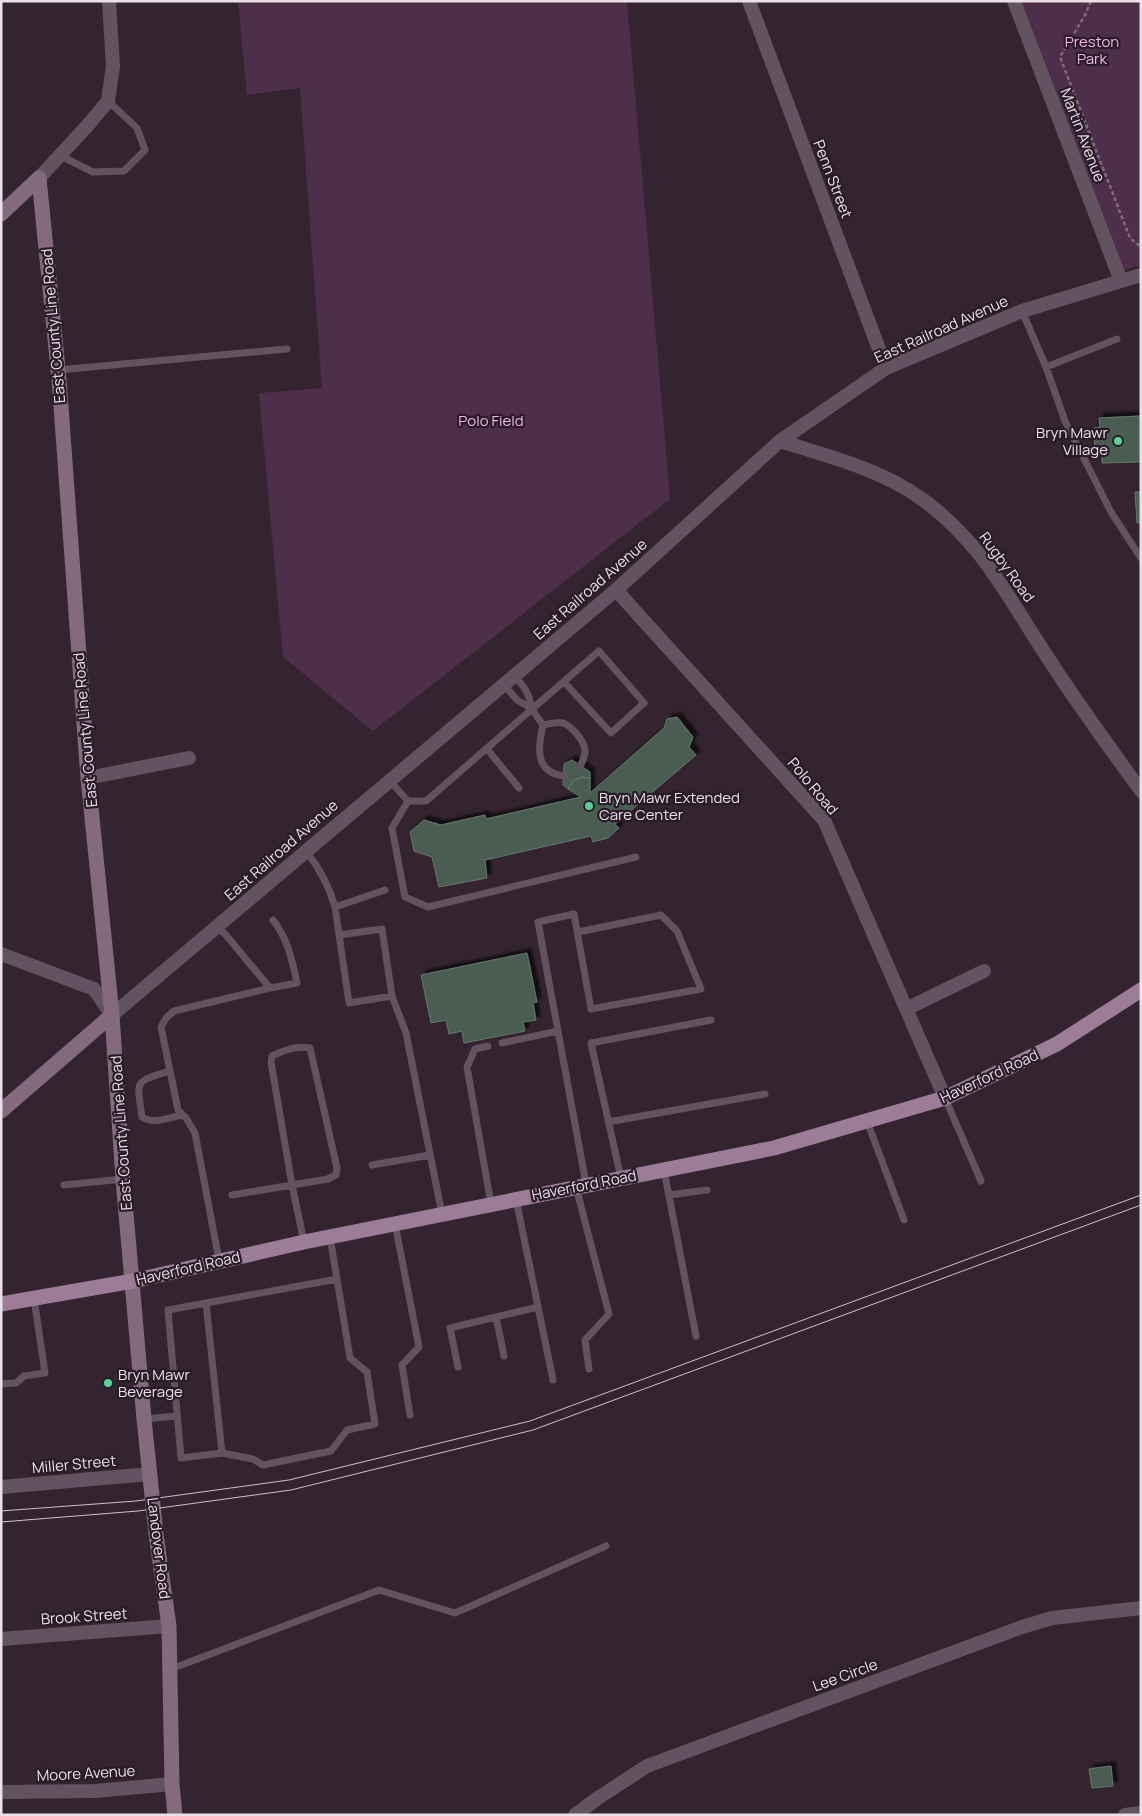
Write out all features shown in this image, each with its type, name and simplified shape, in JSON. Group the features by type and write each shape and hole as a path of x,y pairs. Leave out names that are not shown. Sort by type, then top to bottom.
{"main road":[{"name":"Haverford Road","path":"1,1304 133,1281 304,1242 581,1185 774,1148 946,1098 1057,1044 1141,990"}],"street":[{"path":"1,214 39,178 88,125 108,100 113,66 109,1"},
{"name":"Penn Street","path":"749,1 886,368"},
{"name":"Martin Avenue","path":"1014,1 1121,281"},
{"name":"East County Line Road","path":"39,178 58,370 88,778 112,1015 123,1178 133,1281"},
{"name":"East Railroad Avenue","path":"112,1015 616,590 780,441 886,368 1022,311 1141,275"},
{"name":"Rugby Road","path":"780,441 856,466 890,480 922,499 959,530 982,556 1002,584 1050,661 1141,791"},
{"name":"Polo Road","path":"616,590 824,820 946,1098"},
{"path":"88,778 189,758"},
{"path":"1,954 94,989 112,1015 1,1111"},
{"path":"906,1009 984,971"},
{"name":"Landover Road","path":"133,1281 144,1419 169,1626 172,1784 175,1815"},
{"name":"Miller Street","path":"1,1487 150,1474"},
{"name":"Lee Circle","path":"575,1815 647,1766 1012,1631 1052,1618 1141,1608"},
{"name":"Brook Street","path":"1,1639 169,1626"},
{"name":"Moore Avenue","path":"1,1792 95,1791 172,1784"},
{"path":"1126,1815 1141,1813"}],"lane":[{"path":"59,155 93,172 124,171 145,150 137,128 108,100"},
{"path":"1022,311 1046,366 1065,421 1111,512 1140,554"},
{"path":"1046,366 1116,339"},
{"path":"58,370 287,349"},
{"path":"389,780 408,800 426,801 599,651 644,703 611,733 564,682"},
{"path":"509,681 517,700 531,708"},
{"path":"509,681 527,690 531,708 543,725 539,744 541,760 549,771 564,776"},
{"path":"543,725 562,722 579,736 585,744 586,756 580,766"},
{"path":"487,748 519,788"},
{"path":"408,800 392,828 405,897 428,906 636,857"},
{"path":"305,851 314,860 330,888 349,1003 392,996"},
{"path":"334,908 384,890"},
{"path":"578,932 662,915 677,930 701,989 591,1009 574,914 538,922 558,1031 581,1185 609,1314 585,1340 589,1369"},
{"path":"220,1260 195,1133 178,1110 161,1027 174,1010 297,983 289,946 282,931 273,920"},
{"path":"216,927 225,934 270,988"},
{"path":"339,935 382,930 392,996 406,1034 442,1214"},
{"path":"621,1178 591,1043 711,1020"},
{"path":"502,1043 558,1031"},
{"path":"232,1195 292,1185 328,1179 336,1176 337,1168 310,1048 301,1046 272,1056 271,1062 292,1185 304,1242"},
{"path":"488,1046 474,1049 467,1067 491,1204"},
{"path":"170,1072 146,1078 141,1082 138,1090 142,1117 146,1120 155,1121 183,1115"},
{"path":"608,1122 765,1094"},
{"path":"946,1098 981,1181"},
{"path":"867,1121 904,1220"},
{"path":"372,1165 430,1155"},
{"path":"664,1169 696,1336"},
{"path":"64,1185 123,1178"},
{"path":"669,1195 707,1190"},
{"path":"516,1199 553,1380"},
{"path":"394,1224 419,1347 402,1365 410,1415"},
{"path":"330,1237 337,1279 350,1358 367,1372 375,1424 347,1430 331,1451 263,1465 253,1460 222,1453 181,1458 168,1310 337,1279"},
{"path":"1,1384 16,1383 24,1376 45,1373 34,1298"},
{"path":"206,1303 222,1453"},
{"path":"458,1367 450,1328 538,1307"},
{"path":"496,1317 504,1356"},
{"path":"144,1419 177,1416"},
{"path":"171,1669 379,1590 455,1614 606,1546"}],"path":[{"path":"1091,1 1085,15 1060,57 1130,238 1141,246"}],"green space":[{"name":"Polo Field","path":"238,1 627,1 670,499 373,731 283,657 259,393 322,388 300,88 247,95"},
{"name":"Preston Park","path":"1022,1 1141,1 1141,265 1124,270"}],"building":[{"name":"Bryn Mawr Village","path":"1141,416 1141,462 1102,463 1102,455 1095,455 1094,428 1100,427 1099,418"},
{"name":"Bryn Mawr Village","path":"1135,492 1141,492 1141,523 1137,523"},
{"name":"Bryn Mawr Extended Care Center","path":"677,717 693,737 689,747 696,755 615,824 619,828 608,838 593,842 591,836 485,860 487,878 439,887 432,857 414,851 410,832 424,820 441,825 485,815 486,819 581,797 568,789 573,781 581,777 590,778 590,793 664,728 667,719"},
{"path":"572,760 590,772 590,778 581,777 573,781 568,789 563,785 564,764"},
{"path":"527,953 537,1002 533,1003 536,1020 523,1022 525,1031 464,1043 462,1031 449,1034 446,1020 431,1023 421,975"},
{"path":"1111,1766 1113,1786 1092,1788 1089,1769"}],"tram line":[{"path":"1,1511 136,1501 289,1480 530,1421 1141,1195"},
{"path":"1,1522 138,1511 291,1490 533,1430 1141,1205"}],"place":[{"name":"Bryn Mawr Village","path":"1118,441"},
{"name":"Bryn Mawr Extended Care Center","path":"589,806"},
{"name":"Bryn Mawr Beverage","path":"108,1383"}]}
